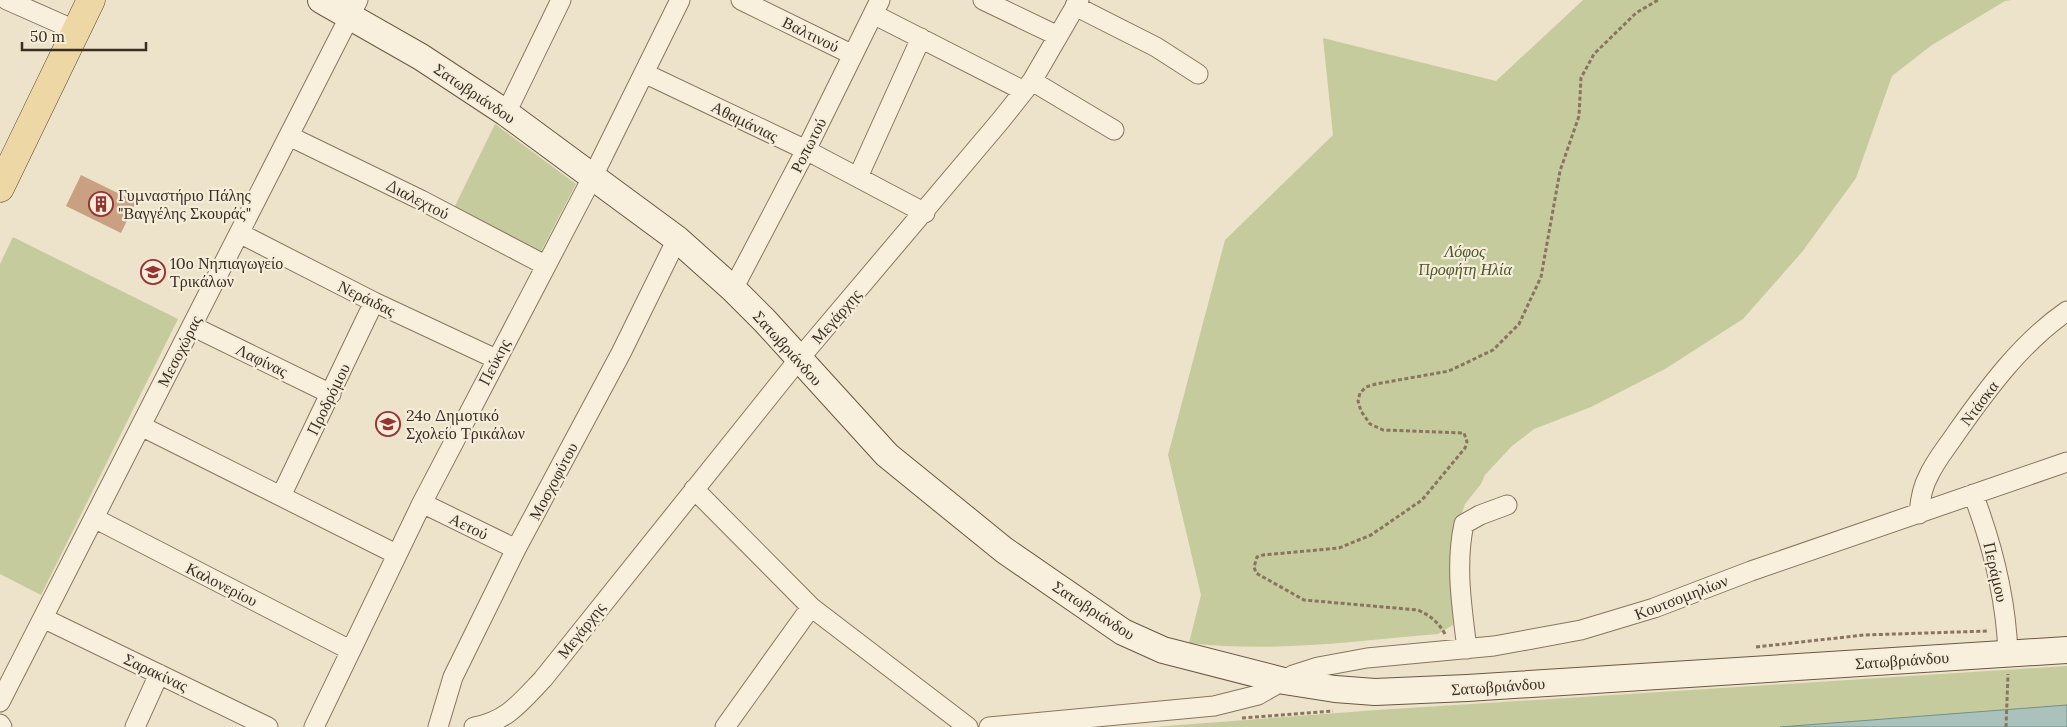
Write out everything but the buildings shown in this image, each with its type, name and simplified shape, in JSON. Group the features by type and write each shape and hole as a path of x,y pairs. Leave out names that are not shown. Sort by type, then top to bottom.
{"main road":[{"path":"0,188 91,0"}],"street":[{"path":"7,0 77,31"},
{"name":"Σατωβριάνδου","path":"320,0 354,8 421,57 506,113 677,239 733,289 887,455 1004,550 1123,632 1163,650 1284,681 1349,691 1402,692 2008,642 2067,650"},
{"path":"506,113 561,0"},
{"name":"Πεύκης","path":"314,727 422,502 593,176 680,0"},
{"name":"Βαλτινού","path":"742,0 853,55"},
{"path":"983,0 1058,36"},
{"path":"1077,3 1156,47 1198,74"},
{"name":"Μεγάρχης","path":"474,727 505,722 543,679 799,359 925,213 1028,86 1077,3"},
{"path":"876,7 920,38 1028,86 1114,130"},
{"name":"Ροπωτού","path":"733,289 806,150 876,7"},
{"name":"Μεσοχώρας","path":"0,702 354,8"},
{"path":"858,177 920,38"},
{"name":"Αθαμάνιας","path":"644,73 806,150 925,213"},
{"name":"Διαλεχτού","path":"289,136 421,200 545,265"},
{"name":"Νεράιδας","path":"239,233 374,302 496,358"},
{"name":"Μοσχοφύτου","path":"438,727 453,677 516,549 621,354 677,239"},
{"name":"Προδρόμου","path":"281,496 374,302"},
{"name":"Ντάσκα","path":"1919,514 1922,494 1928,476 1975,407 2014,358 2050,324 2067,311"},
{"name":"Λαφίνας","path":"192,326 331,394"},
{"path":"141,426 396,554"},
{"name":"Κουτσομηλίων","path":"989,727 1214,706 1247,699 1308,670 1338,663 1367,658 1458,650 1532,640 1616,621 1751,570 2067,462"},
{"path":"694,489 811,608 968,727"},
{"name":"Περάμου","path":"1973,494 1987,531 2001,583 2008,642"},
{"name":"Αετού","path":"422,502 516,549"},
{"path":"1458,650 1461,538 1464,524 1480,515 1507,505"},
{"name":"Καλονερίου","path":"94,518 350,650"},
{"path":"725,727 811,608"},
{"name":"Σαρακίνας","path":"43,618 268,727"},
{"path":"135,727 159,674"}],"path":[{"path":"1458,650 1447,637 1439,623 1430,615 1418,610 1304,600 1256,572 1255,561 1257,557 1264,555 1339,548 1371,535 1422,500 1465,448 1467,442 1464,433 1383,430 1370,424 1361,411 1358,401 1360,393 1366,387 1376,384 1450,370 1493,350 1518,324 1541,277 1560,170 1579,116 1581,78 1594,54 1636,13 1658,0"},
{"path":"1753,647 1864,635 2008,642"},
{"path":"2006,727 2008,687"}],"green space":[{"name":"Λόφος Προφήτη Ηλία","path":"1583,0 2012,0 2005,1 1932,45 1892,76 1856,178 1802,252 1743,319 1665,369 1591,407 1534,429 1512,446 1485,475 1481,484 1465,504 1458,524 1451,572 1453,625 1438,634 1345,643 1252,647 1189,643 1201,595 1168,455 1225,240 1333,135 1323,38 1496,81"},
{"path":"495,124 576,184 539,255 453,210"},
{"path":"13,237 178,319 41,595 0,574 0,264"},
{"path":"2067,666 2067,705 1780,727 1153,727 1377,710"}],"water":[{"path":"2067,705 2067,727 1780,727"}],"place":[{"name":"Γυμναστήριο Πάλης \"Βαγγέλης Σκουράς\"","path":"101,204"},
{"name":"10ο Νηπιαγωγείο Τρικάλων","path":"153,272"},
{"name":"24ο Δημοτικό Σχολείο Τρικάλων","path":"388,424"}]}
